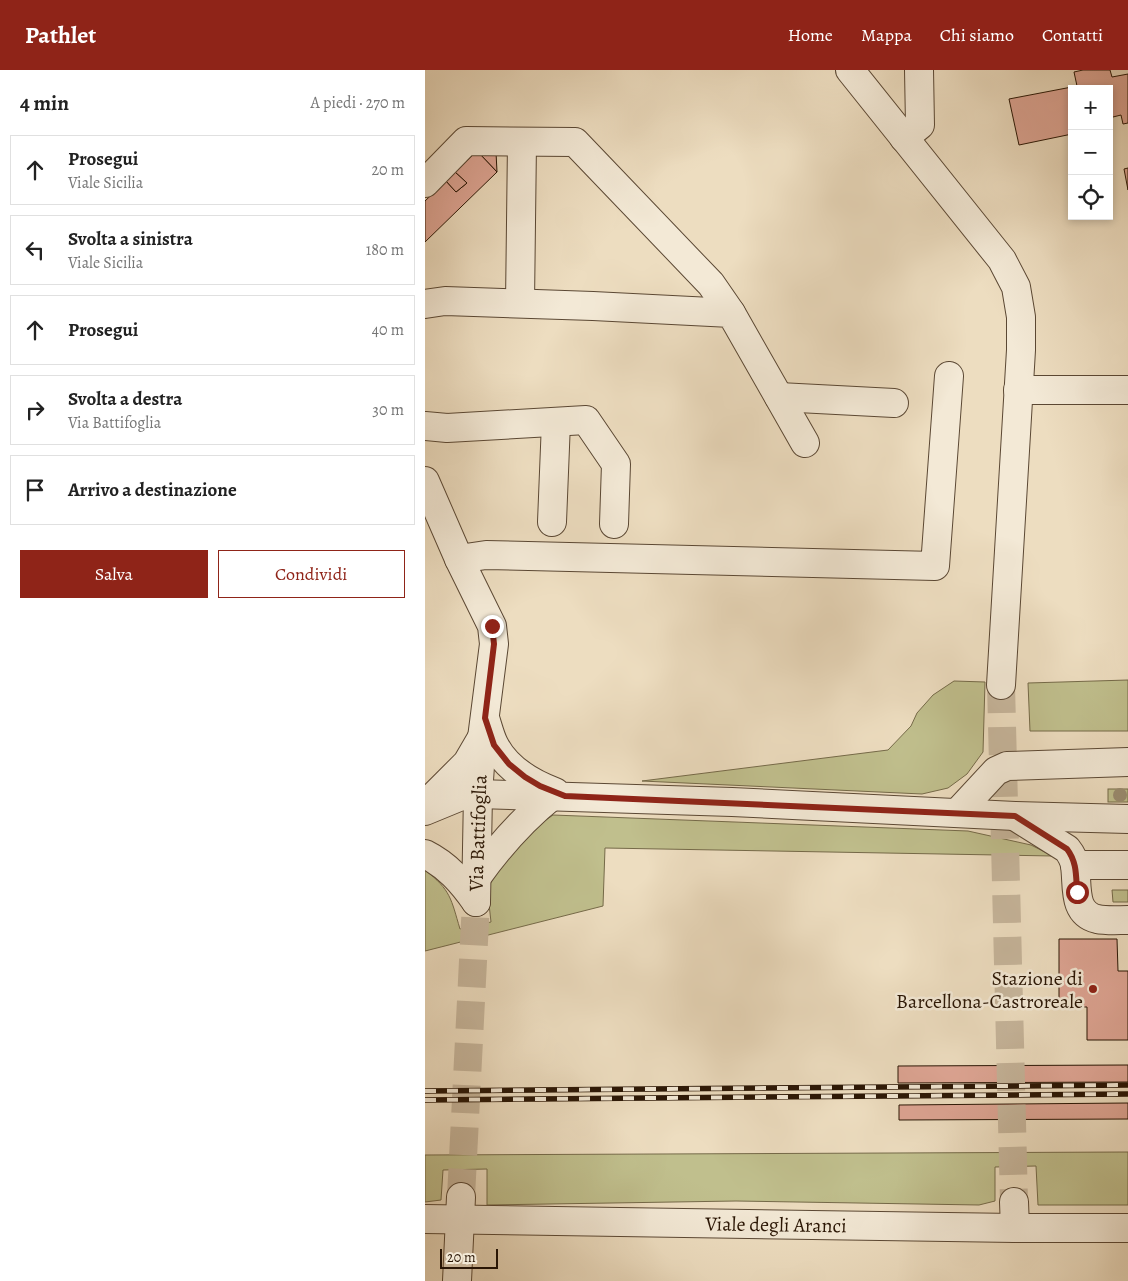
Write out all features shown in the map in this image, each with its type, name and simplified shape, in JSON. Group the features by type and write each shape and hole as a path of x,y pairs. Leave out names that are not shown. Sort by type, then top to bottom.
{"street":[{"path":"850,70 1002,260 1016,288 1021,317 1021,350 1017,390 1001,685"},
{"path":"905,138 920,126 919,70"},
{"path":"425,184 466,141 575,142 711,284 731,313 805,443"},
{"path":"520,303 522,142"},
{"path":"425,304 445,301 520,303 731,313"},
{"path":"459,559 487,555 935,566 949,376"},
{"path":"1017,390 1128,390"},
{"path":"779,396 894,403"},
{"path":"425,426 447,428 586,420 617,464 614,524"},
{"path":"552,522 556,422"},
{"name":"Via Battifoglia","path":"425,481 459,559 492,626 494,644 483,728 478,794 477,890"},
{"path":"483,728 509,764 525,777 559,796"},
{"path":"425,806 467,763 483,728"},
{"path":"957,812 996,771 1007,766 1128,762"},
{"path":"425,811 459,797 478,794 1128,819"},
{"path":"425,854 450,871 464,885 477,890 495,852 520,824 559,796"},
{"path":"1015,816 1067,849 1075,864 1078,901 1088,915 1097,919 1128,920"},
{"path":"1075,864 1128,864"},
{"path":"457,1281 461,1208"},
{"name":"Viale degli Aranci","path":"425,1219 461,1208 1014,1215 1128,1228"}],"shaded area":[{"path":"1128,680 1128,731 1030,731 1028,683"},
{"path":"954,681 985,682 983,752 967,774 948,788 922,794 642,781 888,750 911,726 917,713 933,695"},
{"path":"1108,789 1128,789 1128,802 1108,802"},
{"path":"553,815 968,831 1031,845 1053,856 605,848 603,906 425,951 425,870 440,883 449,896 460,929 491,922 487,886 495,869 532,830"},
{"path":"1112,890 1128,890 1128,902 1113,902"},
{"path":"1128,1152 1128,1205 1038,1205 1036,1166 995,1167 995,1201 979,1205 736,1201 487,1205 487,1169 443,1170 441,1200 425,1202 425,1155"}],"building":[{"path":"1110,70 1112,77 1128,74 1128,123 1123,124 1121,115 1113,117 1113,85 1077,85 1074,72"},
{"path":"1068,88 1068,135 1019,145 1009,99"},
{"path":"477,151 496,152 497,172"},
{"path":"477,151 497,172 425,242 425,201 446,181 456,192 467,183 455,172"},
{"path":"1128,168 1128,190 1124,169"},
{"path":"455,172 467,183 456,192 446,181"},
{"name":"Stazione di Barcellona-Castroreale","path":"1059,939 1117,939 1118,971 1128,971 1128,1040 1087,1040 1087,1007 1059,1007"},
{"path":"1128,1065 1128,1082 898,1083 898,1066"},
{"path":"1128,1103 1128,1119 899,1120 899,1105"}],"tunnel":[{"path":"1001,685 1014,1202"},
{"path":"461,1197 476,902"}],"railway":[{"path":"425,1091 1128,1085"},
{"path":"425,1100 1128,1094"}],"place":[{"name":"Stazione di Barcellona-Castroreale","path":"1093,989"}],"route":[{"path":"492,626 494,644 485,718 494,745 509,764 540,786 565,796 1015,816 1067,849 1075,864 1077,892"}]}
